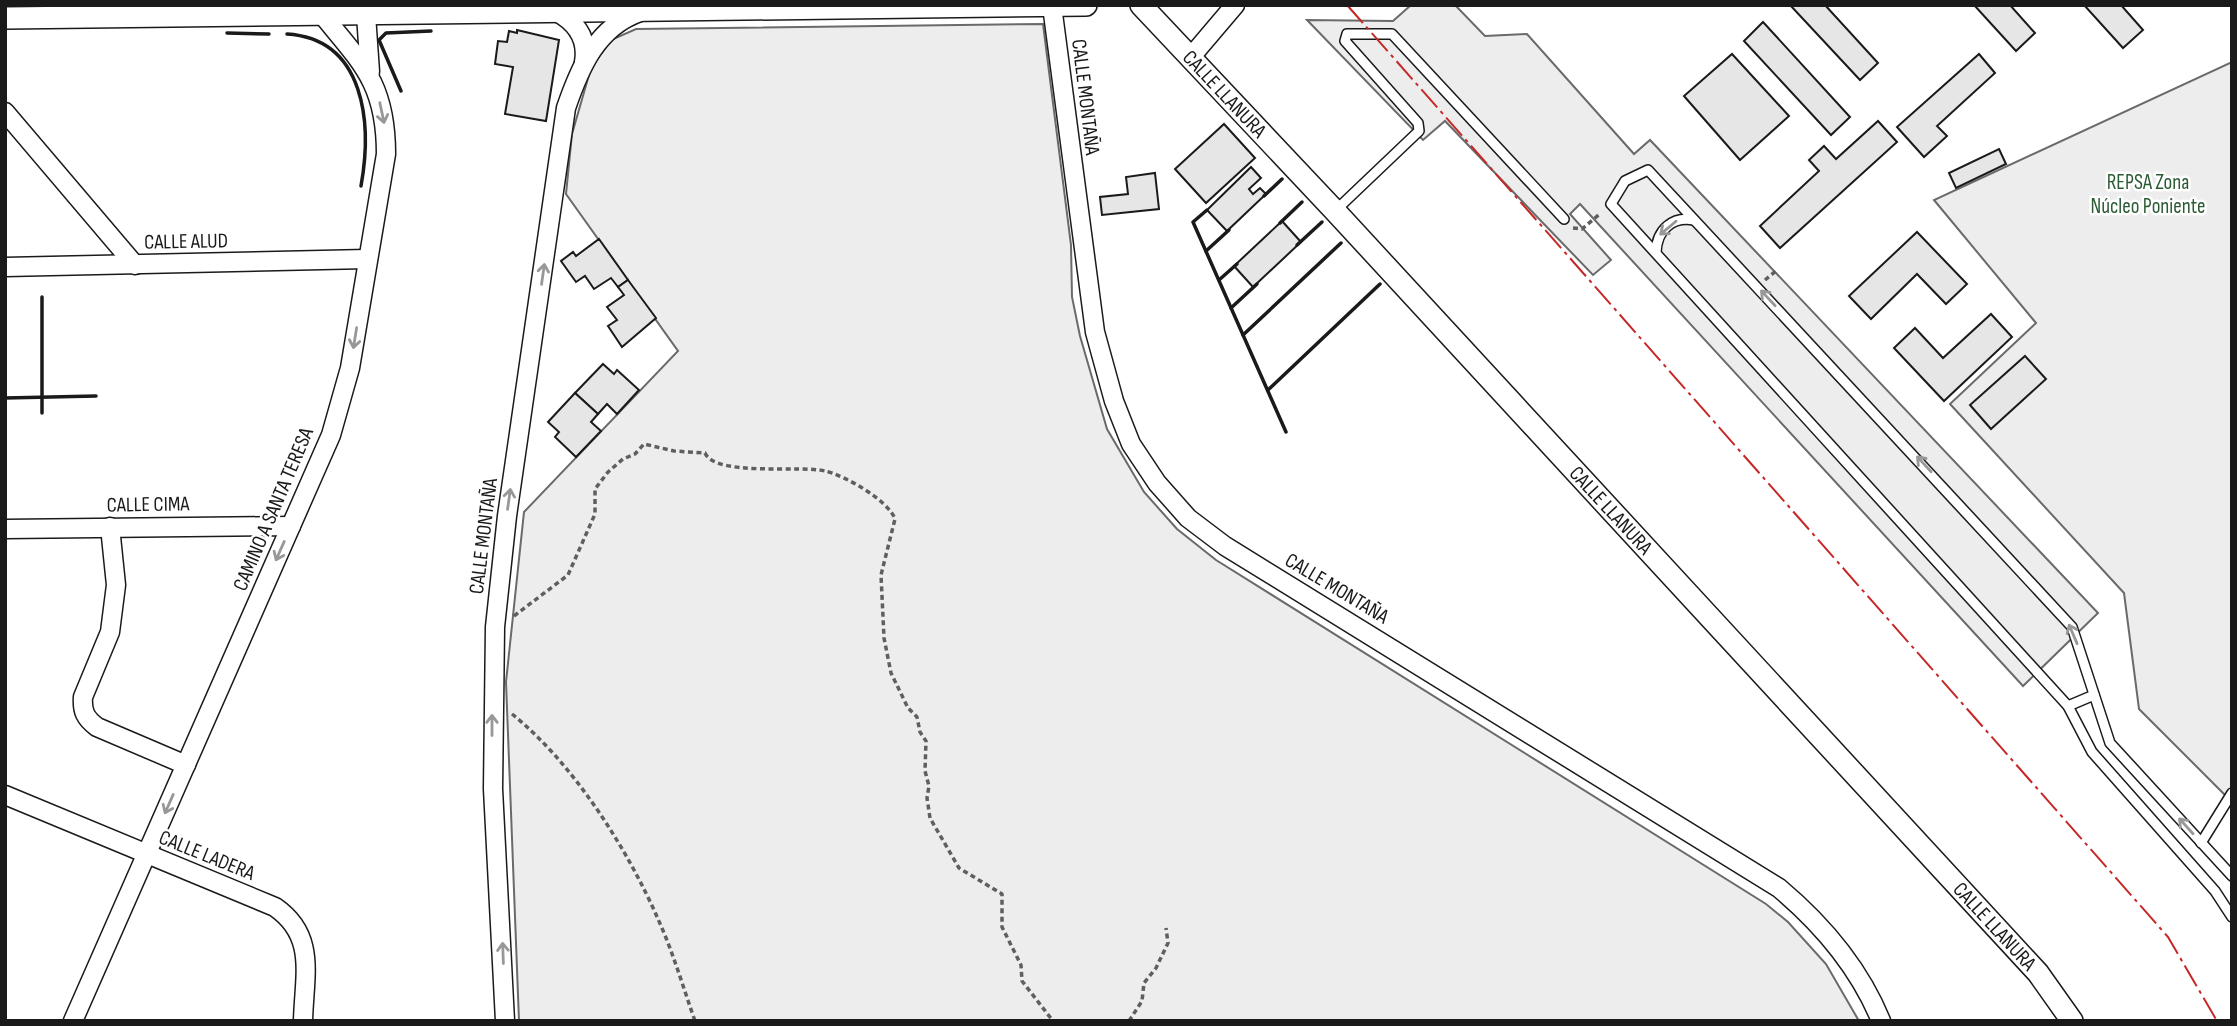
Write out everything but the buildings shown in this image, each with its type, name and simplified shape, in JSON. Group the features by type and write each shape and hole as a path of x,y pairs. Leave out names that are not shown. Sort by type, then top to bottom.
{"street":[{"path":"5,18 318,10 366,15 559,9 1086,5"},
{"name":"CALLE LLANURA","path":"1141,5 1335,211 2038,973 2072,1021"},
{"path":"1190,58 1235,5"},
{"name":"CALLE MONTAÑA","path":"1052,6 1095,332 1121,423 1157,483 1188,518 1225,546 1779,888 1802,907 1842,952 1859,976 1881,1021"},
{"name":"CALLE MONTAÑA","path":"505,1021 493,789 496,616 507,516 555,193 560,132 566,108 584,63 606,32 638,8"},
{"path":"559,9 582,35 584,63"},
{"name":"CAMINO A SANTA TERESA","path":"73,1021 319,466 341,403 356,333 386,153 383,111 372,75 318,10"},
{"path":"366,15 368,61 372,75"},
{"path":"5,112 135,265"},
{"name":"CALLE ALUD","path":"5,267 367,259"},
{"name":"CALLE CIMA","path":"5,528 291,526"},
{"path":"110,527 116,585 110,632 83,697 82,707 86,719 97,727 187,765"},
{"name":"CALLE LADERA","path":"5,795 275,907 291,918 305,948 303,1021"}],"lane":[{"path":"1335,211 1419,131 1419,123 1345,41 1347,34 1392,34 1564,219"},
{"path":"2232,876 2110,743 2072,627 1648,170 1625,181 1611,204 2068,706 2092,752 2216,891 2232,917"},
{"path":"1656,252 1659,235 1665,227 1678,219 1695,219"},
{"path":"2068,706 2094,695"},
{"path":"2201,843 2232,793"},
{"path":"2156,823 2171,810"}],"path":[{"path":"1564,219 1574,228 1582,229 1611,204"},
{"path":"514,616 568,576 595,514 595,489 608,472 623,459 635,454 644,444 674,451 705,453 709,460 719,465 783,472 826,471 873,495 889,507 895,519 881,575 884,638 891,673 908,708 917,717 920,732 926,741 925,771 929,786 927,798 930,818 953,862 1002,894 1002,927 1021,965 1022,981 1053,1021"},
{"path":"507,709 534,733 609,828 658,919 695,1021"},
{"path":"1129,1021 1142,1001 1143,983 1156,968 1168,943 1166,928"}],"shaded area":[{"path":"1411,5 1455,5 1485,36 1527,34 1634,154 1650,140 2098,613 2023,686 1580,204 1570,214 1611,260 1593,275 1445,121 1423,140 1307,20 1393,21"},
{"path":"1043,24 1071,245 1072,297 1080,336 1107,429 1144,492 1177,529 1216,560 1766,904 1788,922 1826,964 1859,1021 519,1021 506,682 524,512 678,351 566,194 572,134 591,68 611,40 636,29"},
{"path":"2232,62 2232,802 2139,709 2124,593 1950,404 2036,323 1934,200"}],"wall":[{"path":"401,91 379,40 386,33 431,31"},
{"path":"227,33 269,34"},
{"path":"287,34 313,39 333,51 348,68 358,89 363,112 365,137 361,186"},
{"path":"1264,196 1282,179"},
{"path":"1280,223 1302,202"},
{"path":"1207,210 1193,222 1286,432"},
{"path":"1297,245 1322,222"},
{"path":"1206,251 1229,230"},
{"path":"1243,335 1341,243"},
{"path":"1219,280 1237,264"},
{"path":"1231,308 1257,284"},
{"path":"1268,390 1380,284"},
{"path":"42,297 42,413"},
{"path":"5,398 96,396"}],"power":[{"path":"1347,5 2168,937 2217,1021"}],"park label":[{"name":"REPSA Zona Núcleo Poniente","path":"2148,194"}]}
